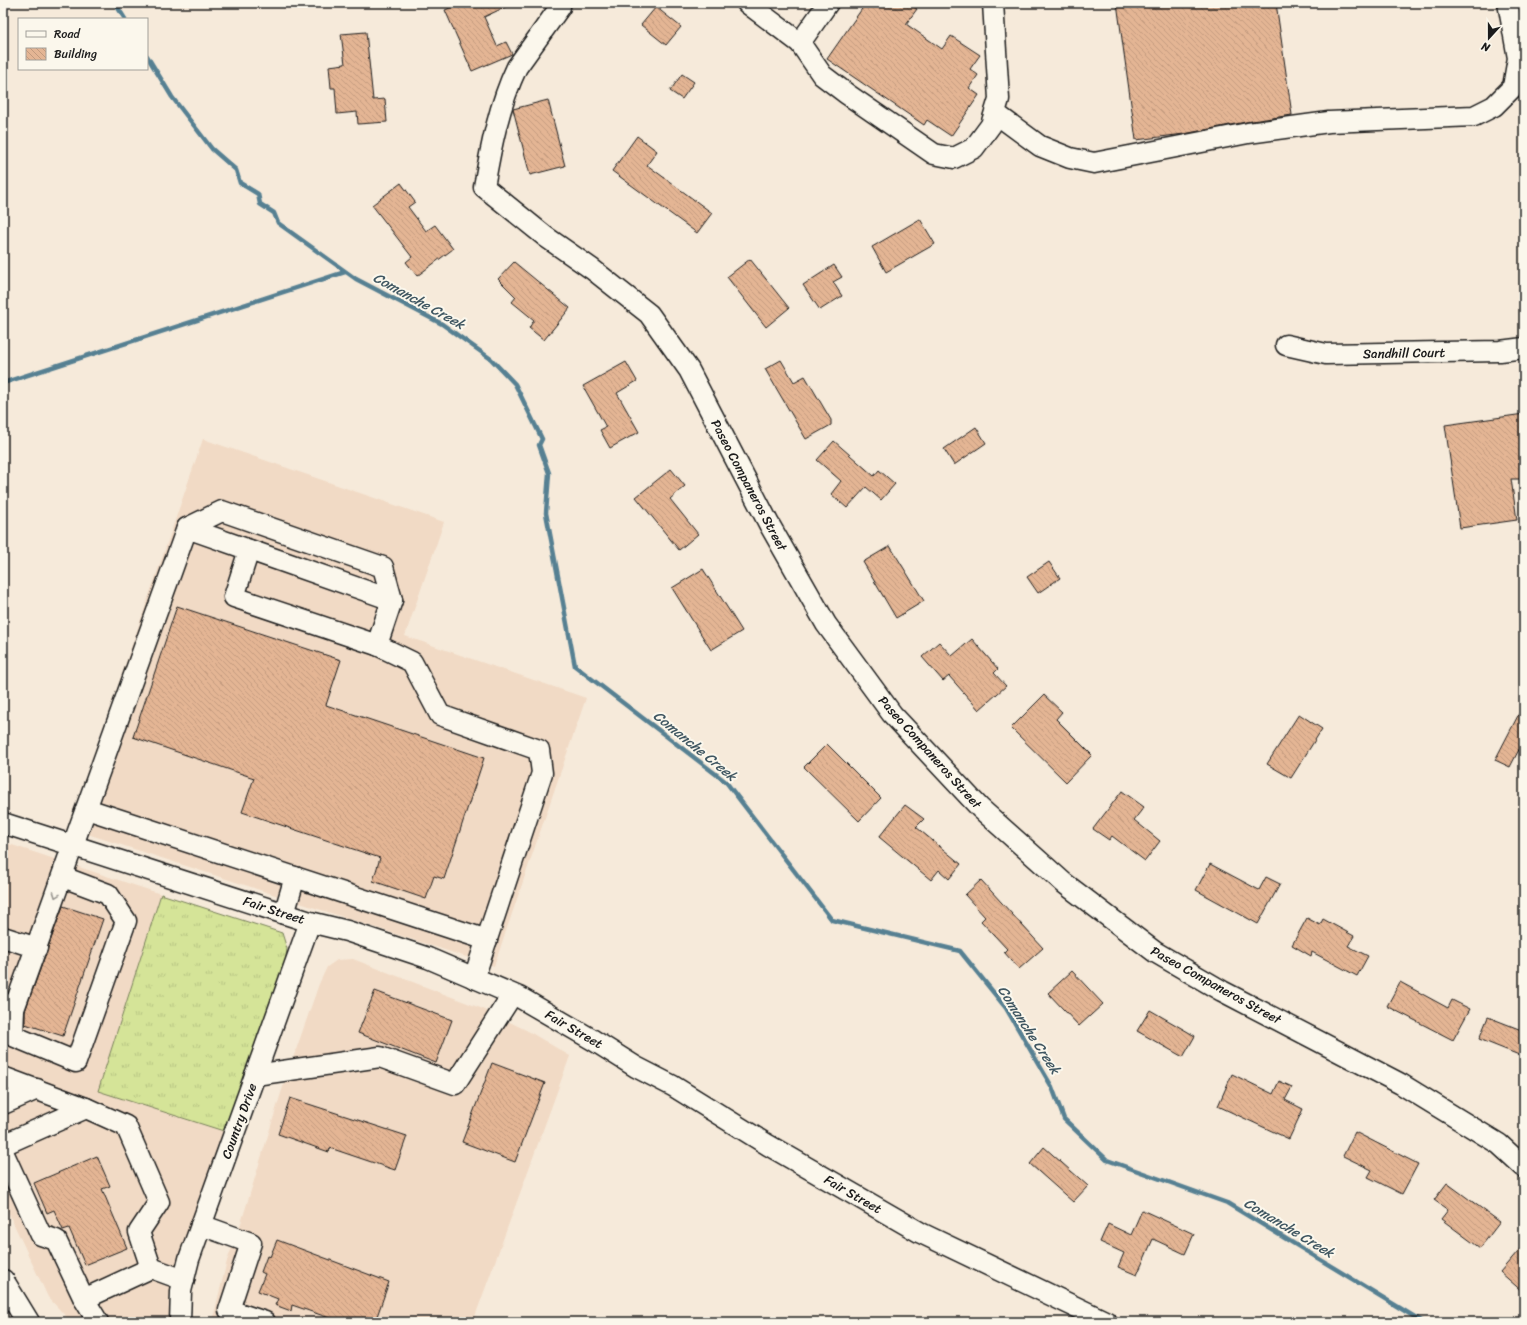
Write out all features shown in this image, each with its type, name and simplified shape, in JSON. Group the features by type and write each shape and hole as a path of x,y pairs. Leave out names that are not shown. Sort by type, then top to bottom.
{"highway":[{"path":"3,1281 28,1322"}],"street":[{"path":"747,3 800,43 822,75 847,94 934,154 954,158 974,148 992,125 999,100 993,3"},
{"path":"800,43 828,3"},
{"path":"995,113 1040,146 1070,158 1094,163 1248,133 1329,122 1474,116 1494,106 1513,87 1518,58 1508,3"},
{"name":"Paseo Companeros Street","path":"560,7 517,67 513,75 495,130 484,187 546,237 592,269 649,314 689,370 769,524 826,624 892,714 980,808 1064,883 1155,952 1222,991 1401,1084 1499,1144 1524,1167"},
{"name":"Sandhill Court","path":"1286,345 1326,354 1500,351 1524,348"},
{"path":"63,877 108,894 126,922 76,1062 13,1036 9,1006 37,948 187,528 222,511 383,567 392,600 377,645"},
{"path":"187,528 392,600"},
{"path":"250,550 234,597 377,645 412,662 440,714 539,750 542,773 474,978"},
{"path":"87,809 487,940"},
{"name":"Fair Street","path":"3,823 284,914 347,931 428,958 512,994 593,1040 636,1067 673,1086 768,1145 921,1233 1107,1322"},
{"path":"284,914 295,877"},
{"name":"Country Drive","path":"180,1322 181,1291 189,1259 310,922"},
{"path":"3,937 37,948"},
{"path":"255,1075 380,1057 455,1084 512,994"},
{"path":"3,1077 86,1108 126,1126 159,1202 139,1232 151,1268"},
{"path":"3,1104 37,1089"},
{"path":"3,1145 86,1108"},
{"path":"3,1152 42,1235 56,1240 84,1299 98,1322"},
{"path":"201,1225 251,1243 230,1316 265,1322"},
{"path":"84,1299 151,1268 184,1280"}],"shaded area":[{"path":"203,439 444,522 405,636 586,698 494,966 69,828"},
{"path":"3,842 161,894 99,1091 225,1131 173,1322 71,1322 48,1297 3,1201"},
{"path":"353,959 483,1009 528,1031 570,1056 473,1322 212,1322 227,1261 241,1223 282,1090 319,984 327,967 337,960"}],"green space":[{"path":"161,894 282,933 287,949 284,970 230,1133 98,1091"}],"building":[{"path":"462,3 514,3 484,17 497,46 506,42 512,54 472,71 445,10"},
{"path":"866,3 908,3 917,9 906,24 942,49 951,36 980,55 970,69 978,75 969,88 979,95 951,136 927,120 924,125 827,59"},
{"path":"1117,3 1276,3 1292,115 1184,134 1136,140"},
{"path":"656,7 681,27 666,45 641,25"},
{"path":"366,32 373,100 385,99 387,122 358,124 357,112 337,114 335,88 331,88 329,66 345,64 341,34"},
{"path":"682,74 694,82 682,99 670,91"},
{"path":"548,100 565,166 530,175 513,109"},
{"path":"637,136 657,151 647,165 712,213 697,233 612,171"},
{"path":"401,183 415,202 408,207 426,231 435,225 453,249 417,276 406,262 412,257 372,205"},
{"path":"920,219 935,244 886,272 872,247"},
{"path":"750,259 789,308 766,327 727,277"},
{"path":"514,262 570,308 544,340 529,328 534,320 512,302 516,297 498,279"},
{"path":"834,265 842,277 833,282 842,296 820,310 803,285"},
{"path":"781,360 794,382 805,376 831,420 831,425 806,439 765,369"},
{"path":"626,362 637,381 617,393 639,432 610,448 600,430 606,427 583,386"},
{"path":"1524,414 1524,479 1511,479 1517,520 1460,528 1445,425"},
{"path":"976,427 986,443 954,465 944,449"},
{"path":"834,441 874,476 879,470 895,484 881,500 866,487 847,508 831,494 841,481 817,460"},
{"path":"671,469 685,486 670,499 698,534 679,550 636,497"},
{"path":"890,546 924,601 896,618 863,562"},
{"path":"1049,562 1060,578 1038,593 1027,577"},
{"path":"703,569 742,631 711,650 672,588"},
{"path":"177,606 341,660 326,705 484,758 444,879 434,876 426,899 373,881 380,858 242,812 254,778 133,737"},
{"path":"972,639 998,669 994,673 1006,686 979,710 949,676 943,681 922,657 939,642 952,656"},
{"path":"1044,695 1062,712 1056,719 1092,755 1066,782 1011,728"},
{"path":"1524,704 1524,740 1510,767 1495,760"},
{"path":"1299,714 1322,729 1291,778 1267,764"},
{"path":"827,744 881,798 859,821 804,767"},
{"path":"1122,791 1144,807 1134,820 1160,841 1145,861 1112,836 1109,840 1093,829"},
{"path":"905,805 924,819 916,827 961,864 949,879 939,870 931,880 879,837"},
{"path":"1210,864 1259,890 1266,877 1280,884 1258,924 1196,890"},
{"path":"981,880 1043,948 1019,969 1004,952 1007,949 981,921 985,917 965,895"},
{"path":"63,906 103,919 63,1036 25,1024 25,1011"},
{"path":"1307,918 1320,925 1323,919 1354,936 1348,946 1368,956 1357,976 1312,952 1311,956 1292,945"},
{"path":"1072,971 1103,1004 1079,1026 1048,993"},
{"path":"1400,982 1448,1008 1452,1000 1470,1009 1453,1040 1387,1006"},
{"path":"375,991 452,1020 436,1063 358,1033"},
{"path":"1150,1010 1195,1036 1183,1057 1137,1031"},
{"path":"1488,1017 1524,1031 1524,1057 1479,1039"},
{"path":"492,1063 545,1083 515,1162 462,1142"},
{"path":"1232,1074 1273,1094 1279,1081 1292,1087 1285,1100 1303,1109 1289,1139 1218,1106"},
{"path":"290,1098 407,1136 395,1170 330,1148 329,1152 278,1134"},
{"path":"1355,1132 1418,1164 1402,1194 1368,1177 1372,1170 1343,1156"},
{"path":"1044,1147 1088,1186 1073,1202 1030,1164"},
{"path":"97,1156 110,1186 102,1189 127,1248 85,1265 69,1228 63,1230 54,1210 47,1213 34,1183"},
{"path":"1447,1183 1500,1222 1480,1248 1441,1219 1448,1210 1434,1200"},
{"path":"1142,1210 1194,1234 1185,1254 1153,1239 1137,1275 1118,1267 1124,1253 1100,1242 1108,1224 1131,1235"},
{"path":"277,1240 389,1282 375,1322 341,1322 292,1305 291,1311 275,1305 278,1299 258,1291 265,1274 261,1272 267,1256 270,1257"},
{"path":"1524,1244 1524,1293 1500,1272"}],"waterway":[{"name":"Comanche Creek","path":"115,3 124,18"},
{"name":"Comanche Creek","path":"148,58 172,97 212,149 236,170 240,183 258,194 260,204 274,213 278,223 356,279 442,324 491,359 515,384 542,439 539,445 549,473 546,513 575,666 726,782 832,920 960,951 1006,1008 1052,1087 1064,1119 1107,1160 1227,1203 1423,1322"},
{"path":"3,383 345,272"}]}
